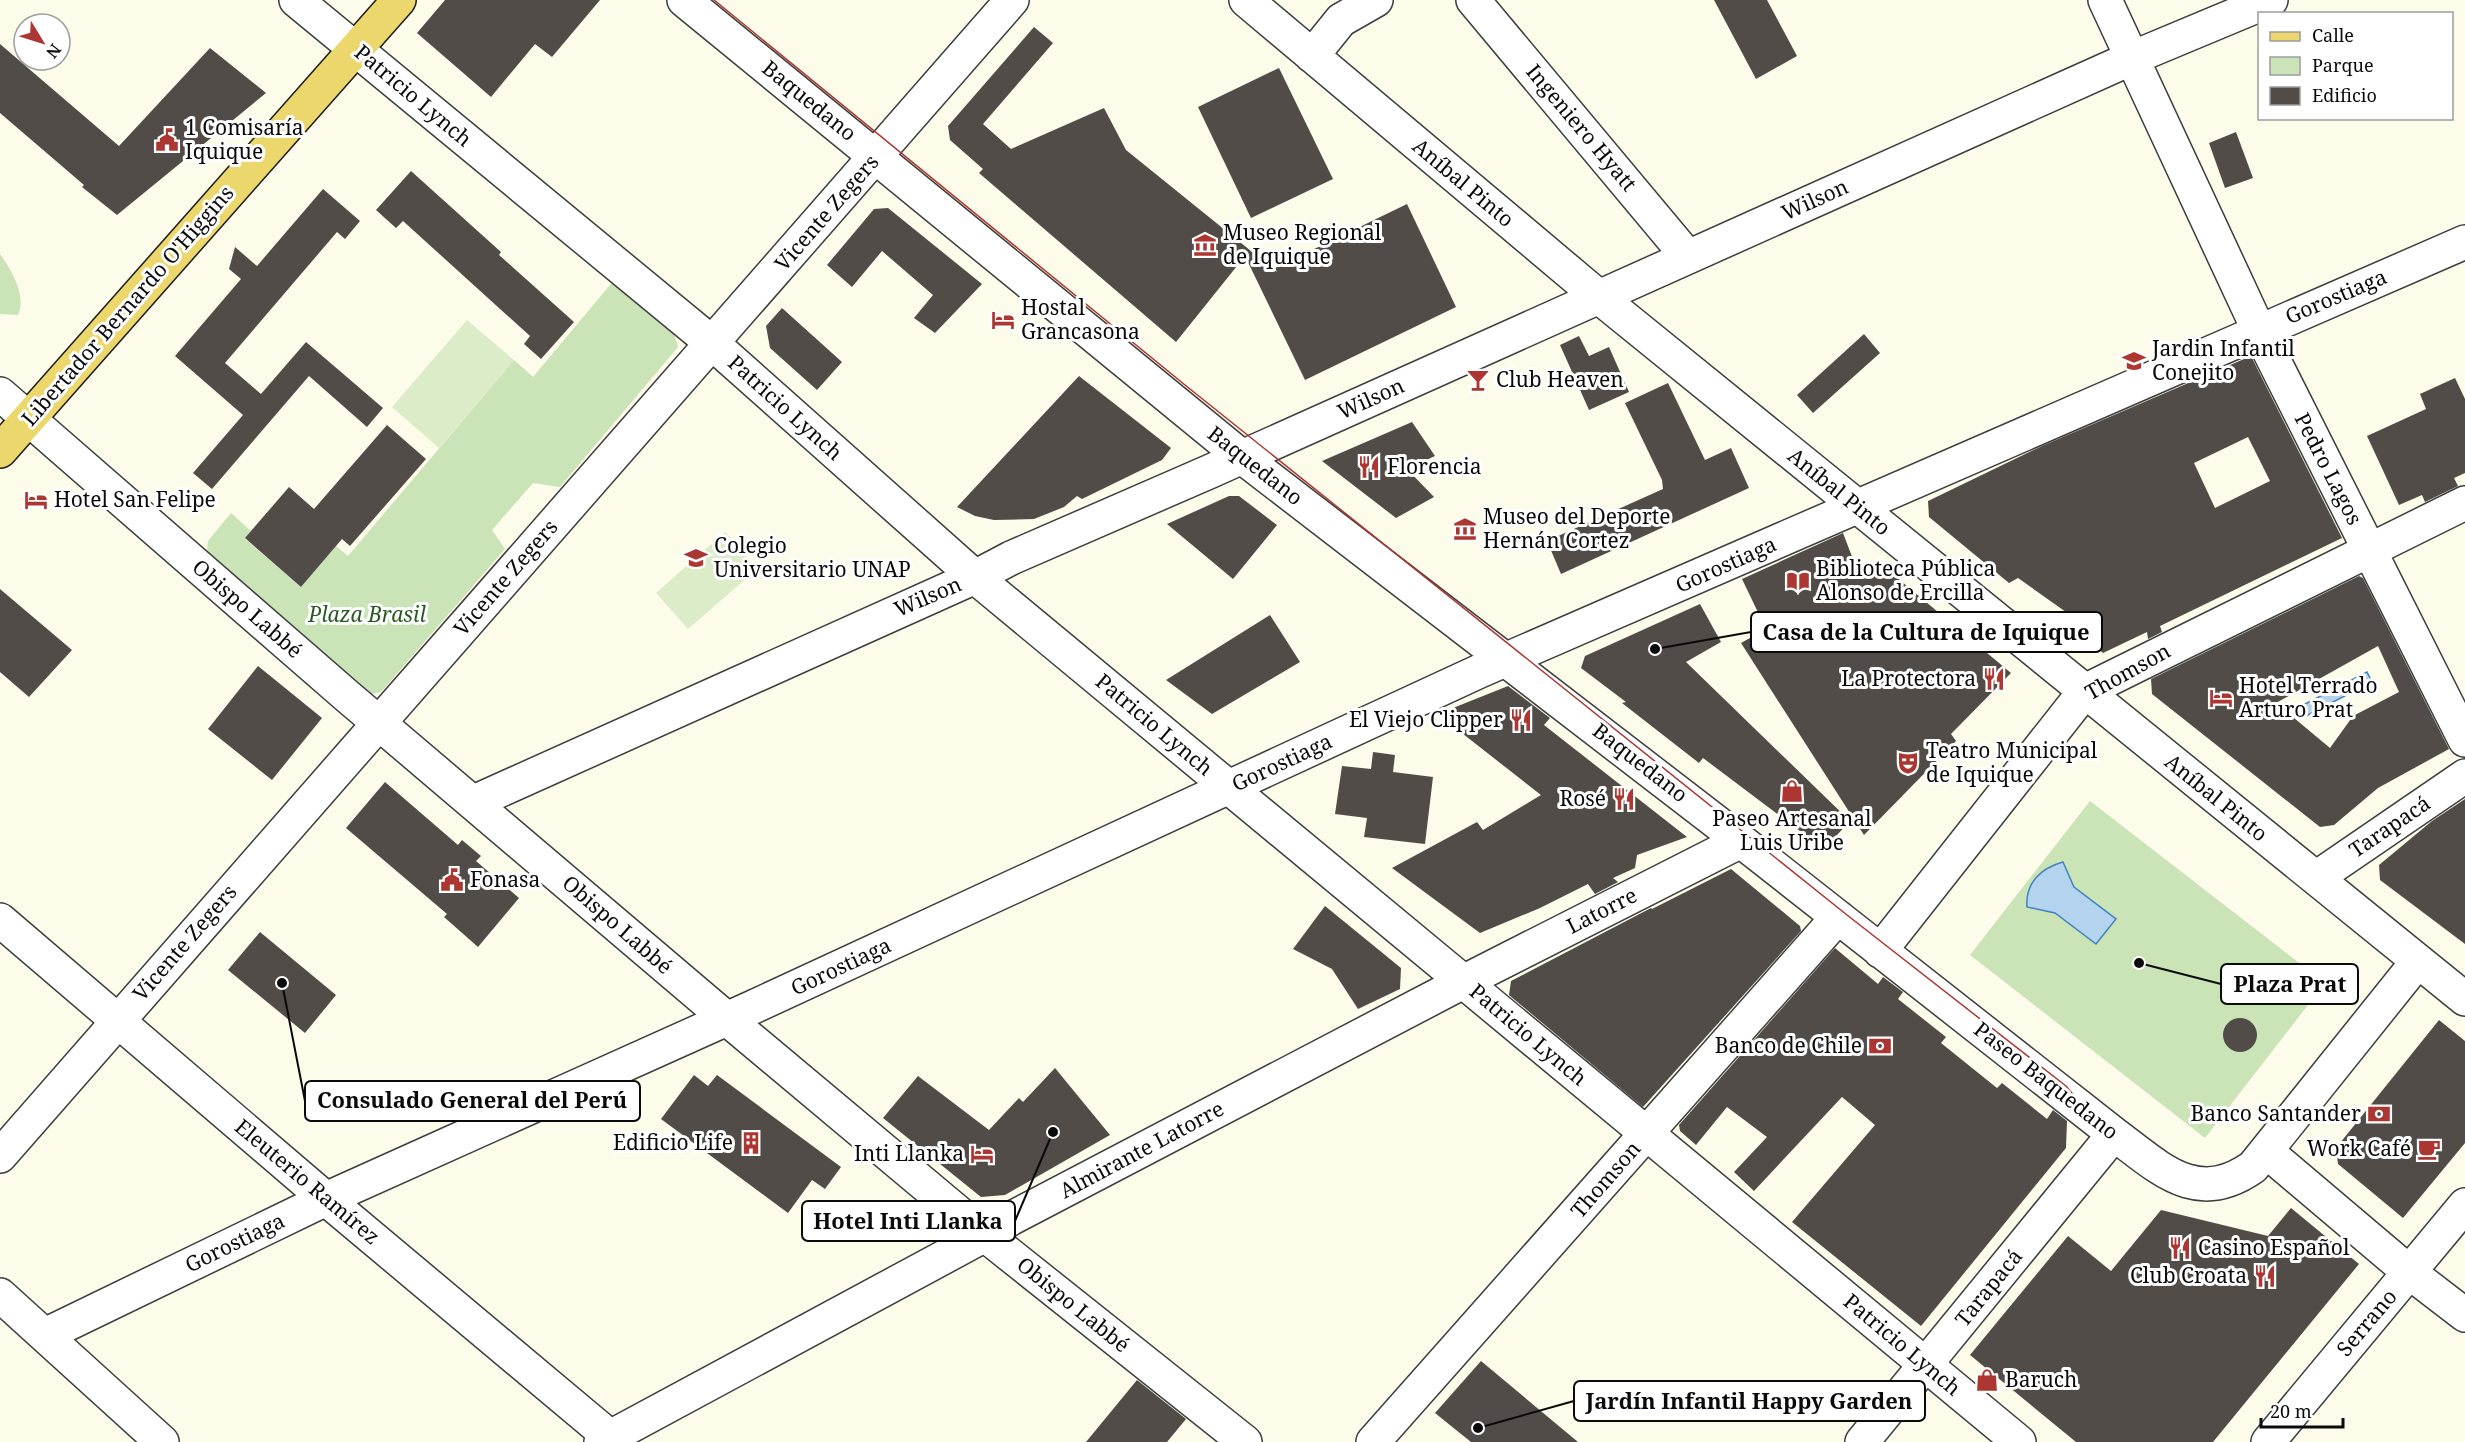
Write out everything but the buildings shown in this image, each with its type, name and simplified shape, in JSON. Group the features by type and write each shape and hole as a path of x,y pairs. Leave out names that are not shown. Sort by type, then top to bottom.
{"main road":[{"name":"Libertador Bernardo O'Higgins","path":"0,451 399,0"}],"street":[{"name":"Patricio Lynch","path":"296,0 712,343 975,577 2019,1442"},
{"name":"Baquedano","path":"684,0 1242,457 1838,917"},
{"name":"Vicente Zegers","path":"0,1156 1012,0"},
{"name":"Aníbal Pinto","path":"1246,0 1599,297 2465,999"},
{"path":"1312,56 1341,20 1376,0"},
{"name":"Ingeniero Hyatt","path":"1473,0 1688,257"},
{"name":"Pedro Lagos","path":"2105,0 2259,331 2465,740"},
{"name":"Wilson","path":"474,802 975,577 1011,558 1242,457 2132,58 2271,0"},
{"name":"Gorostiaga","path":"45,1335 326,1199 727,1019 1506,660 2465,242"},
{"name":"Obispo Labbé","path":"0,394 378,722 727,1019 985,1235 1245,1442"},
{"name":"Thomson","path":"1880,951 2085,691 2465,503"},
{"name":"Tarapacá","path":"2316,878 2465,776"},
{"name":"Latorre","path":"1463,982 1741,841"},
{"name":"Thomson","path":"1373,1442 1838,917"},
{"name":"Paseo Baquedano","path":"1838,917 2114,1134 2175,1178 2201,1184 2227,1182 2253,1167 2266,1151"},
{"name":"Eleuterio Ramírez","path":"0,920 609,1440"},
{"path":"2418,961 2266,1151 2409,1272 2465,1315"},
{"name":"Almirante Latorre","path":"609,1440 985,1235 1010,1219 1463,982"},
{"name":"Tarapacá","path":"1862,1442 2114,1134"},
{"name":"Serrano","path":"2268,1442 2465,1205"},
{"path":"0,1295 162,1442"}],"green space":[{"path":"0,254 9,267 19,291 21,300 18,315 0,314"},
{"name":"Plaza Brasil","path":"615,279 673,330 678,347 560,487 533,483 492,530 505,549 381,692 368,695 206,563 208,541 231,513 251,531 245,539 301,587 336,546 348,556 514,360 533,377"},
{"path":"467,320 514,360 439,448 392,407"},
{"path":"725,532 757,569 688,629 656,593"},
{"path":"2090,801 2325,983 2205,1138 1970,955"}],"water":[{"path":"2367,672 2372,682 2306,716 2301,706"},
{"path":"2063,862 2074,887 2116,919 2096,944 2055,913 2027,907 2029,891 2036,878 2048,868"}],"tram line":[{"path":"714,0 1185,385 1847,915 2066,1086 2103,1131"}],"place":[{"name":"1 Comisaría Iquique","path":"167,140"},
{"name":"Museo Regional de Iquique","path":"1205,245"},
{"name":"Hostal Grancasona","path":"1003,320"},
{"name":"Jardin Infantil Conejito","path":"2134,361"},
{"name":"Club Heaven","path":"1478,380"},
{"name":"Florencia","path":"1369,467"},
{"name":"Hotel San Felipe","path":"36,500"},
{"name":"Museo del Deporte Hernán Cortez","path":"1465,529"},
{"name":"Colegio Universitario UNAP","path":"696,558"},
{"name":"Biblioteca Pública Alonso de Ercilla","path":"1798,581"},
{"name":"Casa de la Cultura de Iquique","path":"1655,649"},
{"name":"La Protectora","path":"1994,679"},
{"name":"Hotel Terrado Arturo Prat","path":"2221,698"},
{"name":"El Viejo Clipper","path":"1521,720"},
{"name":"Teatro Municipal de Iquique","path":"1908,763"},
{"name":"Paseo Artesanal Luis Uribe","path":"1792,791"},
{"name":"Rosé","path":"1624,799"},
{"name":"Fonasa","path":"452,880"},
{"name":"Plaza Prat","path":"2139,963"},
{"name":"Consulado General del Perú","path":"282,983"},
{"name":"Banco de Chile","path":"1880,1046"},
{"name":"Banco Santander","path":"2379,1114"},
{"name":"Hotel Inti Llanka","path":"1053,1132"},
{"name":"Edificio Life","path":"751,1143"},
{"name":"Work Café","path":"2429,1149"},
{"name":"Inti Llanka","path":"982,1154"},
{"name":"Casino Español","path":"2180,1248"},
{"name":"Club Croata","path":"2265,1276"},
{"name":"Baruch","path":"1987,1380"},
{"name":"Jardín Infantil Happy Garden","path":"1478,1428"}]}
